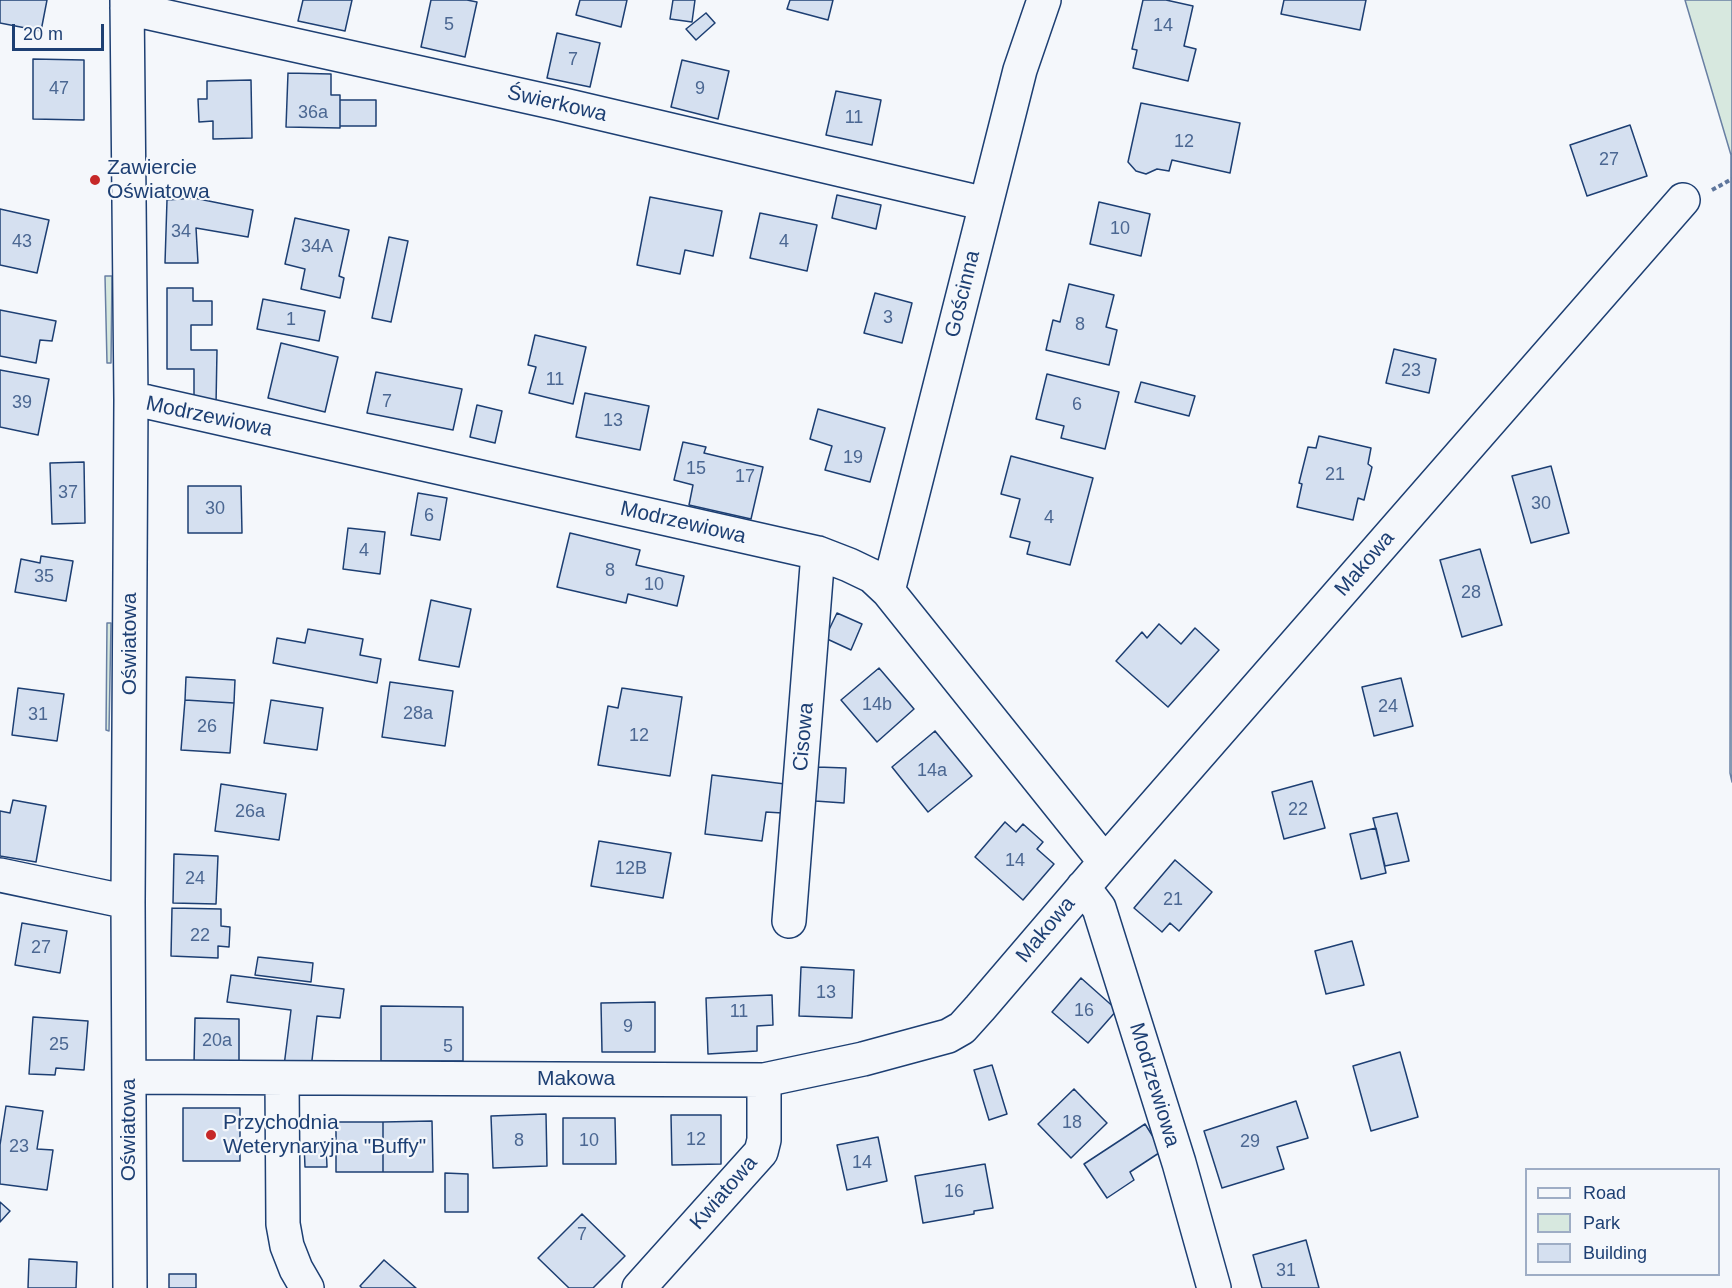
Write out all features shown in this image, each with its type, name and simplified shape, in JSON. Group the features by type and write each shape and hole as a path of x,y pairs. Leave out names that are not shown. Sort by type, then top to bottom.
{"street":[{"name":"Gościnna","path":"888,591 1020,70 1044,0"},
{"name":"Świerkowa","path":"127,4 986,204"},
{"name":"Oświatowa","path":"127,4 131,400 128,902 130,1288"},
{"name":"Makowa","path":"129,1077 764,1080 863,1059 948,1036 962,1028 1683,200"},
{"name":"Modrzewiowa","path":"131,400 818,553 872,576 888,591 1105,862"},
{"name":"Cisowa","path":"789,921 818,553"},
{"path":"0,874 128,902"},
{"name":"Modrzewiowa","path":"1083,887 1099,909 1179,1163 1215,1288"},
{"path":"282,1078 283,1224 287,1246 307,1288"},
{"name":"Kwiatowa","path":"639,1288 761,1152 764,1140 764,1080"}],"green space":[{"path":"1685,0 1732,0 1732,782 1730,773 1731,155"},
{"path":"105,276 112,276 111,363 107,363"},
{"path":"107,623 111,623 109,731 106,730"}],"building":[{"path":"0,0 47,0 41,31 0,23"},
{"path":"303,0 352,0 345,31 298,21"},
{"path":"431,0 477,2 465,57 421,47"},
{"path":"580,0 627,0 621,27 576,15"},
{"path":"673,0 695,0 692,22 670,19"},
{"path":"790,0 833,0 828,20 787,9"},
{"path":"1143,0 1166,0 1193,6 1184,46 1196,49 1188,81 1133,68 1137,50 1132,49"},
{"path":"1284,0 1366,0 1360,30 1281,14"},
{"path":"706,13 715,23 696,40 686,29"},
{"path":"557,33 600,43 590,87 547,78"},
{"path":"33,59 84,60 84,120 33,119"},
{"path":"682,60 729,71 718,119 671,107"},
{"path":"288,73 331,74 331,95 340,95 340,128 286,127"},
{"path":"251,80 252,138 213,139 213,121 199,122 198,99 207,99 207,81"},
{"path":"836,91 881,100 872,145 826,135"},
{"path":"340,100 376,100 376,126 340,126"},
{"path":"1141,103 1240,123 1230,173 1172,160 1169,171 1157,169 1146,174 1136,171 1128,162"},
{"path":"1630,125 1647,176 1587,196 1570,145"},
{"path":"837,195 881,205 876,229 832,218"},
{"path":"650,197 722,211 713,256 685,250 680,274 637,265"},
{"path":"194,198 253,210 248,237 196,228 198,263 165,263 167,200"},
{"path":"1099,202 1150,214 1141,256 1090,244"},
{"path":"0,209 49,220 37,273 0,265"},
{"path":"760,213 817,225 807,271 750,258"},
{"path":"295,218 349,230 339,276 344,278 340,298 301,289 305,269 285,264"},
{"path":"389,237 408,241 391,322 372,318"},
{"path":"1069,284 1114,295 1106,327 1117,330 1109,365 1046,350 1053,320 1060,322"},
{"path":"167,288 193,288 193,301 212,301 212,325 191,325 191,350 217,350 216,405 194,405 194,369 167,369"},
{"path":"875,293 912,303 902,343 864,333"},
{"path":"263,299 325,311 319,341 257,329"},
{"path":"0,310 56,321 52,341 40,340 36,363 0,356"},
{"path":"535,335 586,347 573,404 529,393 536,367 528,365"},
{"path":"281,343 338,357 325,412 268,398"},
{"path":"1394,349 1436,359 1429,393 1386,383"},
{"path":"0,370 49,379 38,435 0,427"},
{"path":"376,372 462,389 453,430 367,413"},
{"path":"1047,374 1119,392 1105,449 1061,438 1064,426 1036,419"},
{"path":"1141,382 1195,396 1189,416 1135,402"},
{"path":"585,393 649,406 640,450 576,437"},
{"path":"477,405 502,411 495,443 470,437"},
{"path":"818,409 885,428 870,482 825,470 832,446 810,439"},
{"path":"1319,436 1371,448 1368,464 1372,467 1364,500 1358,498 1353,520 1297,507 1302,484 1299,483 1308,447 1316,448"},
{"path":"683,442 706,447 704,453 763,467 751,519 689,505 693,485 674,480"},
{"path":"1011,456 1093,478 1070,565 1027,554 1030,542 1010,537 1020,499 1001,494"},
{"path":"84,462 85,523 52,524 50,463"},
{"path":"1551,466 1569,533 1531,543 1512,476"},
{"path":"188,486 241,486 242,533 188,533"},
{"path":"418,493 447,498 440,540 411,535"},
{"path":"348,528 385,532 380,574 343,569"},
{"path":"570,533 640,550 636,565 684,576 677,606 628,594 626,603 557,587"},
{"path":"1480,549 1502,625 1462,637 1440,560"},
{"path":"41,556 73,561 66,601 15,592 21,559 40,563"},
{"path":"431,600 471,609 459,667 419,660"},
{"path":"837,613 862,624 851,650 825,638"},
{"path":"1159,624 1181,644 1195,628 1219,650 1168,707 1116,661 1142,632 1147,638"},
{"path":"308,629 363,639 360,655 381,659 377,683 273,663 277,638 305,643"},
{"path":"879,668 914,709 877,742 841,700"},
{"path":"186,677 235,680 234,703 185,700"},
{"path":"1401,678 1413,726 1374,736 1362,687"},
{"path":"390,682 453,691 445,746 382,737"},
{"path":"18,688 64,694 57,741 12,735"},
{"path":"622,688 682,697 670,776 598,765 608,706 618,708"},
{"path":"185,700 234,703 230,753 181,750"},
{"path":"271,700 323,708 317,750 264,743"},
{"path":"935,731 972,776 928,812 892,767"},
{"path":"817,767 846,768 844,803 815,801"},
{"path":"712,775 785,784 782,813 766,812 762,841 705,834"},
{"path":"1312,781 1325,828 1284,839 1272,792"},
{"path":"221,784 286,794 279,840 215,831"},
{"path":"13,800 46,806 36,862 0,856 0,811 10,813"},
{"path":"1397,813 1409,861 1385,866 1373,818"},
{"path":"1005,822 1016,832 1023,824 1043,842 1037,849 1054,864 1023,900 975,857"},
{"path":"1376,828 1386,873 1361,879 1350,834"},
{"path":"599,841 671,853 663,898 591,886"},
{"path":"174,854 218,856 216,904 173,903"},
{"path":"1175,860 1212,892 1179,931 1170,923 1162,932 1134,908"},
{"path":"172,908 221,909 221,926 230,927 229,947 218,946 218,958 171,956"},
{"path":"22,923 67,931 60,973 15,965"},
{"path":"1352,941 1364,985 1326,994 1315,951"},
{"path":"258,957 313,963 311,982 255,975"},
{"path":"801,967 854,970 852,1018 799,1016"},
{"path":"231,975 344,989 340,1018 317,1016 311,1069 284,1066 291,1010 227,1002"},
{"path":"1081,978 1117,1010 1088,1043 1052,1012"},
{"path":"772,995 773,1025 757,1026 757,1051 708,1054 706,998"},
{"path":"655,1002 655,1052 602,1052 601,1003"},
{"path":"381,1006 463,1007 463,1061 381,1061"},
{"path":"33,1017 88,1021 84,1070 56,1068 55,1075 29,1074"},
{"path":"195,1018 239,1019 239,1065 194,1064"},
{"path":"1400,1052 1418,1117 1371,1131 1353,1066"},
{"path":"992,1065 1007,1114 989,1120 974,1070"},
{"path":"1074,1089 1107,1123 1071,1158 1038,1124"},
{"path":"1296,1101 1308,1138 1277,1147 1284,1169 1222,1188 1204,1131"},
{"path":"6,1106 43,1111 37,1149 53,1150 47,1190 0,1184 0,1145"},
{"name":"Przychodnia Weterynaryjna \"Buffy\"","path":"183,1108 240,1108 240,1161 183,1161"},
{"path":"546,1114 547,1166 493,1168 491,1116"},
{"path":"671,1115 721,1115 721,1164 672,1165"},
{"path":"563,1118 615,1118 616,1164 563,1164"},
{"path":"432,1121 433,1172 383,1172 383,1122"},
{"path":"336,1122 383,1122 383,1172 336,1172"},
{"path":"1145,1124 1162,1151 1130,1172 1134,1180 1107,1198 1084,1164"},
{"path":"878,1137 887,1181 847,1190 837,1145"},
{"path":"326,1142 327,1167 305,1167 304,1143"},
{"path":"985,1164 993,1208 974,1211 974,1214 923,1223 915,1176"},
{"path":"445,1173 468,1174 468,1212 445,1212"},
{"path":"0,1202 10,1211 0,1222"},
{"path":"582,1214 625,1256 593,1288 569,1288 538,1258"},
{"path":"1306,1240 1319,1288 1262,1288 1253,1255"},
{"path":"29,1259 77,1262 76,1288 28,1288"},
{"path":"384,1260 416,1288 362,1288 360,1286"},
{"path":"169,1274 196,1274 196,1288 169,1288"}],"place":[{"name":"Zawiercie Oświatowa","path":"95,180"},
{"name":"Przychodnia Weterynaryjna \"Buffy\"","path":"211,1135"}]}
